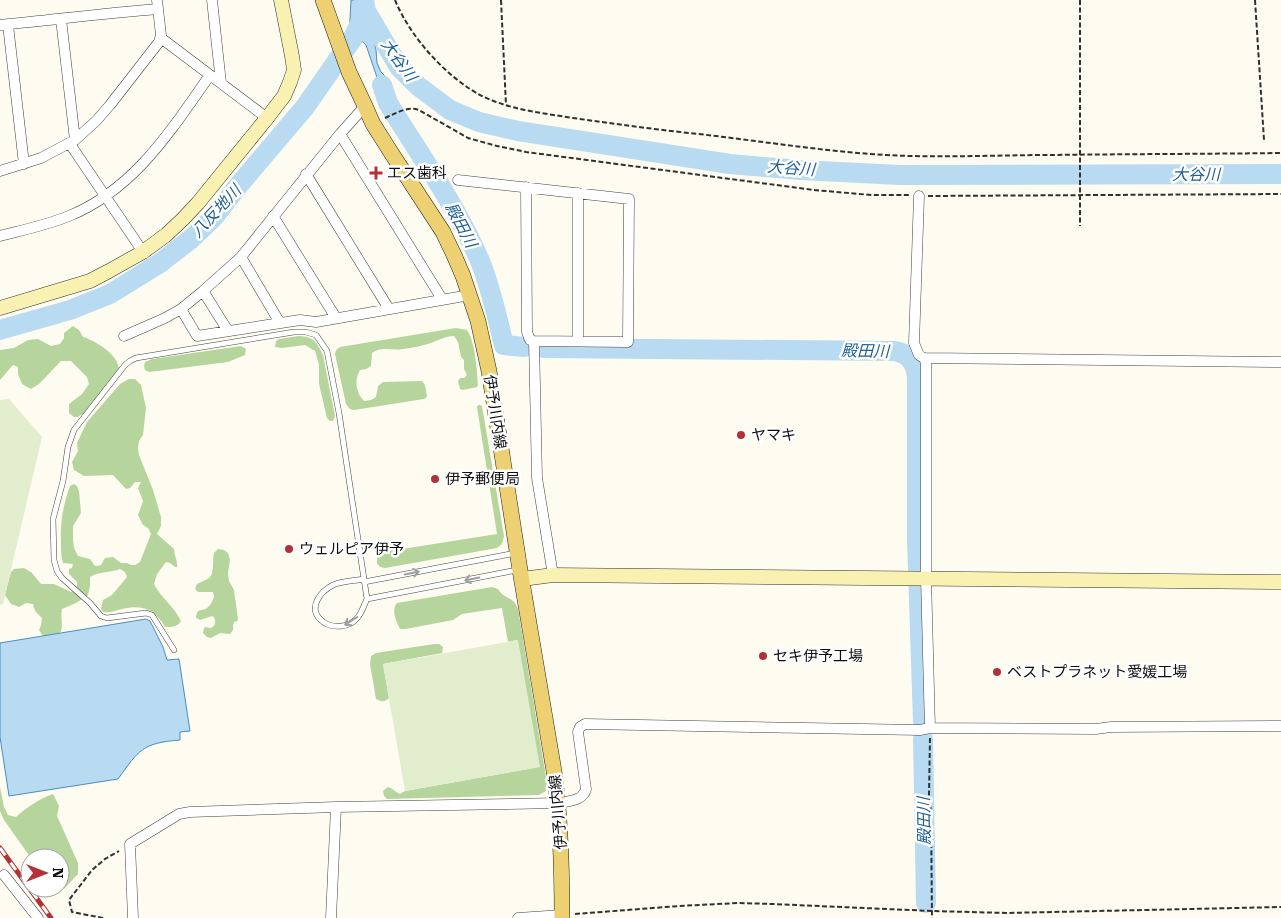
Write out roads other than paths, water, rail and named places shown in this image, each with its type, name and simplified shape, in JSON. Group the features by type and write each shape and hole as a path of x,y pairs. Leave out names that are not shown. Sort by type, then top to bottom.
{"main road":[{"name":"伊予川内線","path":"323,0 349,72 373,124 443,232 470,295 478,321 489,371 559,803 562,916"}],"street":[{"path":"212,0 221,83"},
{"path":"0,308 90,281 109,271 143,252 166,235 198,203 284,96 294,70 281,0"},
{"path":"0,171 24,164 41,158 72,142 96,122 161,38 158,4 61,19 4,25 24,164"},
{"path":"61,19 72,142 143,252"},
{"path":"161,38 267,118"},
{"path":"0,236 70,216 90,206 128,180 164,138 210,75"},
{"path":"124,336 181,309 241,257 306,174 365,106"},
{"path":"340,134 442,300"},
{"path":"306,174 389,309"},
{"path":"458,180 629,199 628,342 530,340 527,332 526,188"},
{"path":"578,193 578,341"},
{"path":"919,196 914,343 919,355 924,358 1281,362"},
{"path":"273,216 336,318"},
{"path":"241,257 280,323"},
{"path":"203,291 228,331"},
{"path":"181,309 197,336 300,320 316,322 470,295"},
{"path":"534,341 537,478 553,575"},
{"path":"924,358 926,363 926,578 930,728"},
{"path":"521,574 1281,582"},
{"path":"133,918 130,844 179,814 184,812 559,803 572,801 581,798 586,789 578,732 580,727 585,724 920,730 930,728 1096,730 1110,727 1281,726"},
{"path":"331,918 336,808"},
{"path":"1,875 38,918"},
{"path":"518,918 562,916"}],"lane":[{"path":"174,650 152,615 146,613 107,618 101,616 90,603 62,578 57,571 54,560 53,519 63,481 70,439 74,430 126,365 136,358 294,332 306,332 316,336 327,351 339,412 364,580 367,599 358,617 348,625 329,624 316,615 316,602 319,596 330,586 337,584 364,580 517,553"},
{"path":"367,599 521,574"}],"water":[{"path":"351,0 371,0 370,24 377,63 389,82 384,83 394,108 389,111 366,45 359,41 352,49 349,39"},
{"path":"146,619 150,621 163,647 167,660 179,659 190,731 180,732 180,740 157,743 143,750 131,761 118,779 9,796 0,737 0,643"}],"waterway":[{"name":"大谷川","path":"364,0 366,11 399,67 418,86 450,110 479,122 518,131 730,164 800,170 900,175 1281,174"},
{"name":"八反地川","path":"0,330 70,310 110,294 160,263 191,239 213,218 305,107 353,38 363,17"},
{"name":"殿田川","path":"382,85 388,103 437,180 460,220 480,261 494,303 504,345 524,347"},
{"name":"殿田川","path":"543,348 894,351 908,356 913,363 917,378 917,540 923,722"},
{"name":"殿田川","path":"923,739 926,903"}],"railway":[{"path":"0,848 51,918"}],"place":[{"name":"エス歯科","path":"376,173"},
{"name":"ヤマキ","path":"741,435"},
{"name":"伊予郵便局","path":"435,479"},
{"name":"ウェルピア伊予","path":"289,549"},
{"name":"セキ伊予工場","path":"763,656"},
{"name":"ベストプラネット愛媛工場","path":"997,672"}]}
